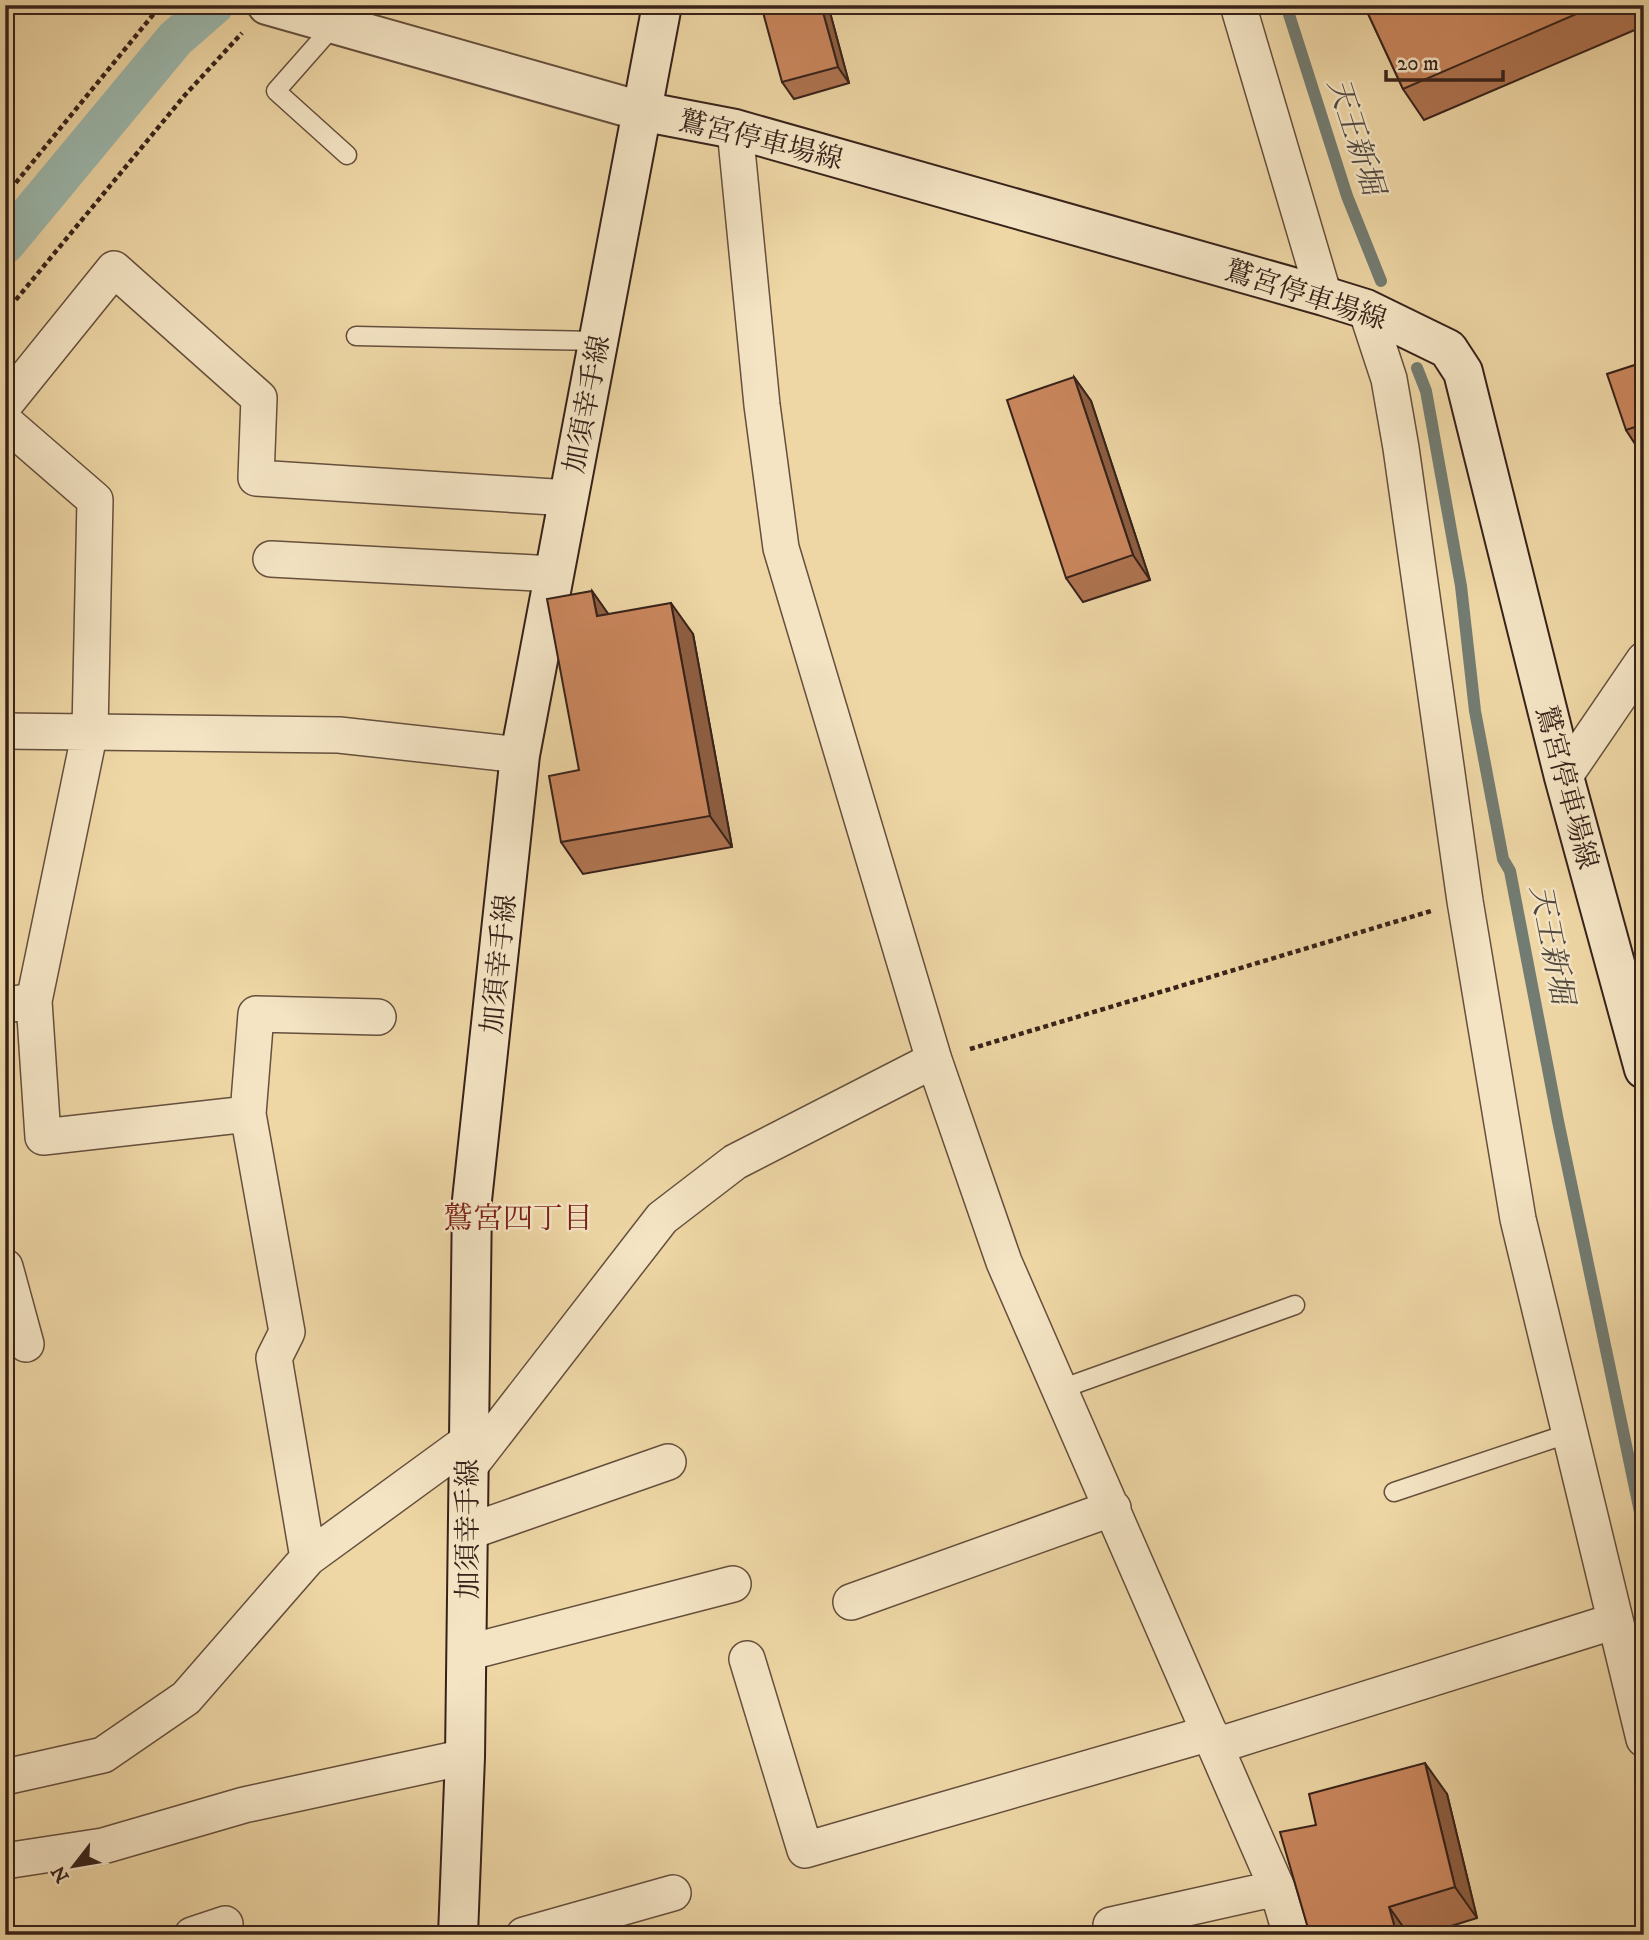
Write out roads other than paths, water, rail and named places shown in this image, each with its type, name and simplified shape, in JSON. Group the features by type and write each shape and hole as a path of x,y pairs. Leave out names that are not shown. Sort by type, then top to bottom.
{"main road":[{"name":"加須幸手線","path":"458,1935 465,1758 472,1200 520,755 662,5"},
{"name":"鷲宮停車場線","path":"255,19 336,23 641,111 735,129 1324,296 1366,309 1448,349 1463,372 1564,777 1644,1069"}],"street":[{"path":"1238,5 1324,296"},
{"path":"735,129 762,405 781,548 934,1060 1004,1262 1277,1888 1291,1935"},
{"path":"5,404 114,269 259,398 256,478 569,498"},
{"path":"1366,309 1389,379 1401,447 1465,901 1518,1219 1644,1739"},
{"path":"5,422 95,500 90,732 20,1003 43,1137 248,1114"},
{"path":"271,559 554,574"},
{"path":"1564,777 1644,660"},
{"path":"5,731 339,735 520,755"},
{"path":"308,1558 274,1358 287,1332 248,1114 256,1014 378,1017"},
{"path":"5,1777 103,1755 186,1698 308,1558 468,1455 662,1218 735,1162 934,1060"},
{"path":"5,1267 26,1344"},
{"path":"468,1532 667,1462"},
{"path":"851,1602 1113,1508"},
{"path":"466,1653 733,1584"},
{"path":"747,1659 805,1850 1213,1739 1615,1621"},
{"path":"5,1861 103,1846 244,1805 465,1758"},
{"path":"1114,1935 1111,1925 1277,1888"},
{"path":"524,1935 673,1893"},
{"path":"192,1935 225,1924"}],"lane":[{"path":"336,23 276,91 346,155"},
{"path":"356,336 598,341"},
{"path":"1061,1389 1295,1305"},
{"path":"1394,1492 1570,1433"}],"waterway":[{"path":"5,244 175,39 214,5"},
{"name":"天王新堀","path":"1286,5 1347,196 1381,281"},
{"name":"天王新堀","path":"1417,368 1426,391 1461,586 1475,711 1503,859 1510,871 1558,1121 1644,1531"}],"district":[{"name":"鷲宮四丁目","path":"518,1218"}]}
